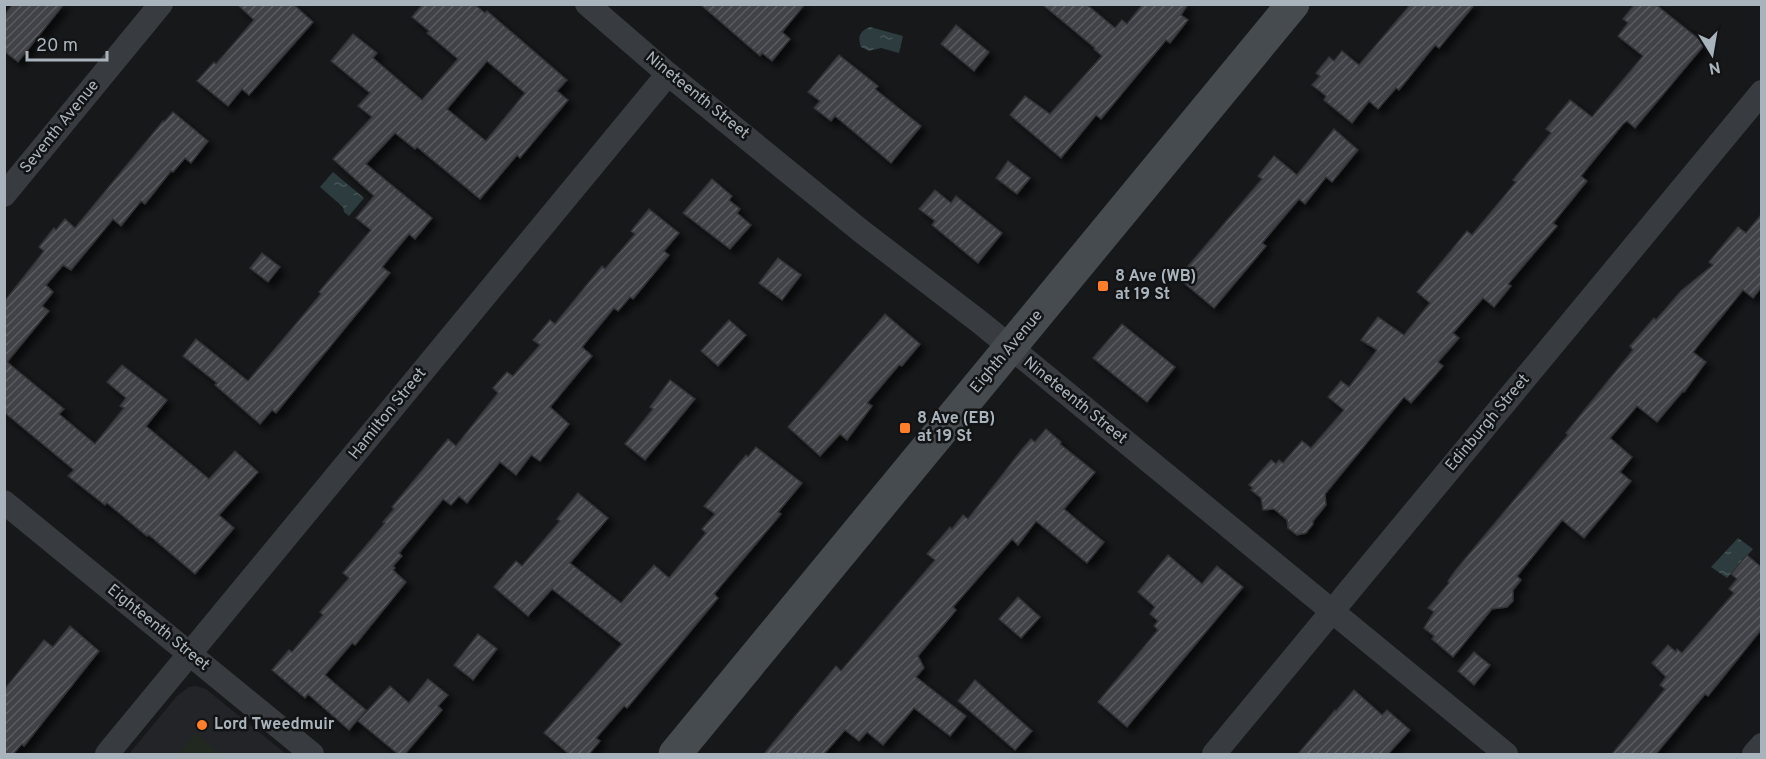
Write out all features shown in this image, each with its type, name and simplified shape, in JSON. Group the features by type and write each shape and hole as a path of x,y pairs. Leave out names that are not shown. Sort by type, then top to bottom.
{"street":[{"name":"Seventh Avenue","path":"4,195 161,4"},
{"name":"Nineteenth Street","path":"587,4 668,74 861,231 1011,348 1506,754"},
{"name":"Eighth Avenue","path":"675,754 1293,4"},
{"name":"Hamilton Street","path":"107,754 668,74"},
{"name":"Edinburgh Street","path":"1214,754 1761,92"},
{"name":"Eighteenth Street","path":"4,502 312,754"},
{"path":"1754,754 1761,746"}],"shaded area":[{"name":"Lord Tweedmuir","path":"196,686 206,689 286,754 129,754 177,696 189,687"},
{"path":"195,733 220,754 178,754"}],"water":[{"path":"870,27 903,36 899,53 881,48 869,51 861,47 860,34"},
{"path":"333,172 364,198 349,216 344,212 343,207 320,187"},
{"path":"1738,538 1753,549 1727,578 1711,567"}],"building":[{"path":"13,4 64,4 18,62 4,51 4,16"},
{"path":"237,4 293,4 313,22 249,95 242,89 228,106 197,81 214,62 216,64 254,20"},
{"path":"423,4 474,4 485,13 487,11 567,80 557,91 568,100 520,158 517,155 480,199 417,147 415,149 395,133 366,164 432,218 415,239 409,234 382,267 390,273 276,413 272,410 260,424 215,385 217,383 183,356 196,339 248,381 371,230 356,218 374,196 333,159 372,117 358,106 370,93 331,61 353,34 377,53 373,58 422,100 458,59 412,17","holes":["487,61 525,93 486,141 447,109"]},
{"path":"700,4 805,4 782,32 790,39 772,61 762,53 760,56"},
{"path":"1042,4 1086,4 1115,28 1122,20 1127,24 1143,4 1188,4 1181,15 1188,20 1170,43 1166,40 1101,119 1096,115 1061,158 1010,115 1025,96 1050,114 1102,56"},
{"path":"1411,4 1475,4 1439,48 1435,45 1399,90 1396,88 1378,109 1369,101 1352,123 1324,100 1326,96 1312,85 1320,76 1316,73 1329,57 1334,61 1342,51 1359,65"},
{"path":"1635,4 1655,4 1705,44 1635,128 1627,121 1623,124 1581,176 1587,181 1553,223 1557,226 1508,284 1511,286 1494,307 1483,298 1453,333 1459,338 1438,362 1443,366 1411,403 1404,397 1325,494 1326,505 1313,524 1306,533 1297,535 1288,528 1287,520 1274,509 1263,510 1261,498 1251,490 1253,488 1249,485 1271,460 1276,464 1279,460 1283,463 1302,441 1311,448 1344,410 1328,397 1341,381 1349,387 1377,350 1361,340 1378,317 1404,335 1430,303 1417,292 1467,231 1472,235 1516,182 1513,180 1551,133 1546,129 1570,100 1592,117 1643,56 1618,36 1628,23 1623,19"},
{"path":"956,25 989,52 974,71 941,44"},
{"path":"839,55 878,86 875,89 921,126 891,163 835,116 831,121 814,108 820,101 808,92"},
{"path":"173,112 208,141 191,163 185,158 173,172 171,171 145,204 141,201 121,226 113,219 71,270 63,265 46,285 53,292 42,306 49,311 7,362 64,409 59,414 95,444 124,408 120,406 126,398 107,382 122,365 167,400 146,426 209,479 235,451 258,472 219,515 234,528 195,574 149,535 147,536 107,503 105,505 68,476 74,470 4,412 4,302 44,251 39,247 54,228 56,230 65,219 75,228 163,121"},
{"path":"1334,129 1358,150 1332,182 1326,177 1305,204 1299,199 1262,243 1266,246 1214,308 1178,278 1262,179 1258,176 1274,156 1297,175"},
{"path":"1008,161 1030,178 1017,194 996,178"},
{"path":"712,179 732,196 729,200 740,209 737,213 751,225 730,249 683,213"},
{"path":"935,190 951,203 956,196 1002,233 978,263 932,225 935,221 919,209"},
{"path":"649,209 679,233 664,251 669,255 633,299 630,297 618,311 614,308 582,347 592,356 550,407 569,424 540,461 531,455 516,475 500,462 467,503 459,496 451,505 443,499 399,553 402,556 393,566 395,568 393,570 406,582 355,645 352,643 325,675 366,710 349,730 308,694 305,698 272,670 289,650 292,652 323,615 320,612 349,578 343,573 385,523 383,522 394,509 392,507 448,439 456,446 498,393 493,388 507,372 513,376 540,345 533,340 550,320 555,324 602,266 605,269 635,234 631,231"},
{"path":"1761,215 1761,288 1753,298 1743,290 1693,352 1706,362 1684,392 1657,422 1637,406 1610,438 1632,457 1620,472 1631,481 1584,538 1562,520 1517,576 1521,580 1513,590 1513,601 1507,607 1492,609 1453,657 1432,639 1434,636 1424,628 1434,612 1428,608 1449,583 1455,571 1568,435 1566,433 1633,350 1630,346 1681,291 1713,265 1709,262 1738,227 1746,233"},
{"path":"262,253 280,267 268,282 250,268"},
{"path":"778,258 801,275 782,300 759,283"},
{"path":"885,314 920,344 867,403 872,406 847,440 840,434 820,456 788,427"},
{"path":"729,320 746,335 718,366 701,351"},
{"path":"1122,324 1175,367 1147,402 1093,358"},
{"path":"670,380 695,399 645,460 625,444 653,409 650,407"},
{"path":"1046,429 1061,442 1060,444 1095,472 1064,509 1104,542 1087,563 1036,521 1018,545 1012,539 953,607 956,610 918,656 924,668 916,677 966,716 950,736 914,708 883,745 867,732 859,741 845,730 824,754 764,754 836,666 841,671 935,560 927,554 950,527 952,529 963,515 968,519 1023,448 1031,439 1035,442"},
{"path":"756,447 802,483 778,512 781,514 714,594 718,598 627,708 624,706 596,738 600,741 589,754 569,754 544,733 622,644 552,589 528,616 494,587 516,561 522,566 560,521 557,519 578,493 608,518 570,563 621,603 654,565 669,578 706,533 702,529 715,514 704,506 746,455 748,457"},
{"path":"1168,555 1202,584 1217,566 1243,587 1127,727 1098,702 1158,630 1154,626 1158,621 1150,614 1155,607 1138,592"},
{"path":"1747,555 1761,567 1761,630 1708,696 1705,694 1656,754 1612,754 1665,689 1660,685 1666,677 1652,663 1668,645 1676,652 1677,649 1682,653 1734,593 1729,589 1737,579 1731,574"},
{"path":"1018,597 1040,617 1021,638 999,619"},
{"path":"70,626 99,651 24,746 22,744 13,754 4,754 4,690 44,640 53,647"},
{"path":"478,634 497,649 473,680 454,665"},
{"path":"1474,652 1490,665 1474,685 1458,671"},
{"path":"428,679 448,695 438,706 442,710 405,754 398,754 358,721 390,686 409,703"},
{"path":"975,680 1032,731 1015,750 958,701"},
{"path":"1354,690 1382,715 1387,710 1410,730 1388,754 1298,754 1335,710"}],"place":[{"name":"8 Ave (WB) at 19 St","path":"1103,286"},
{"name":"8 Ave (EB) at 19 St","path":"905,428"},
{"name":"Lord Tweedmuir","path":"202,725"}]}
